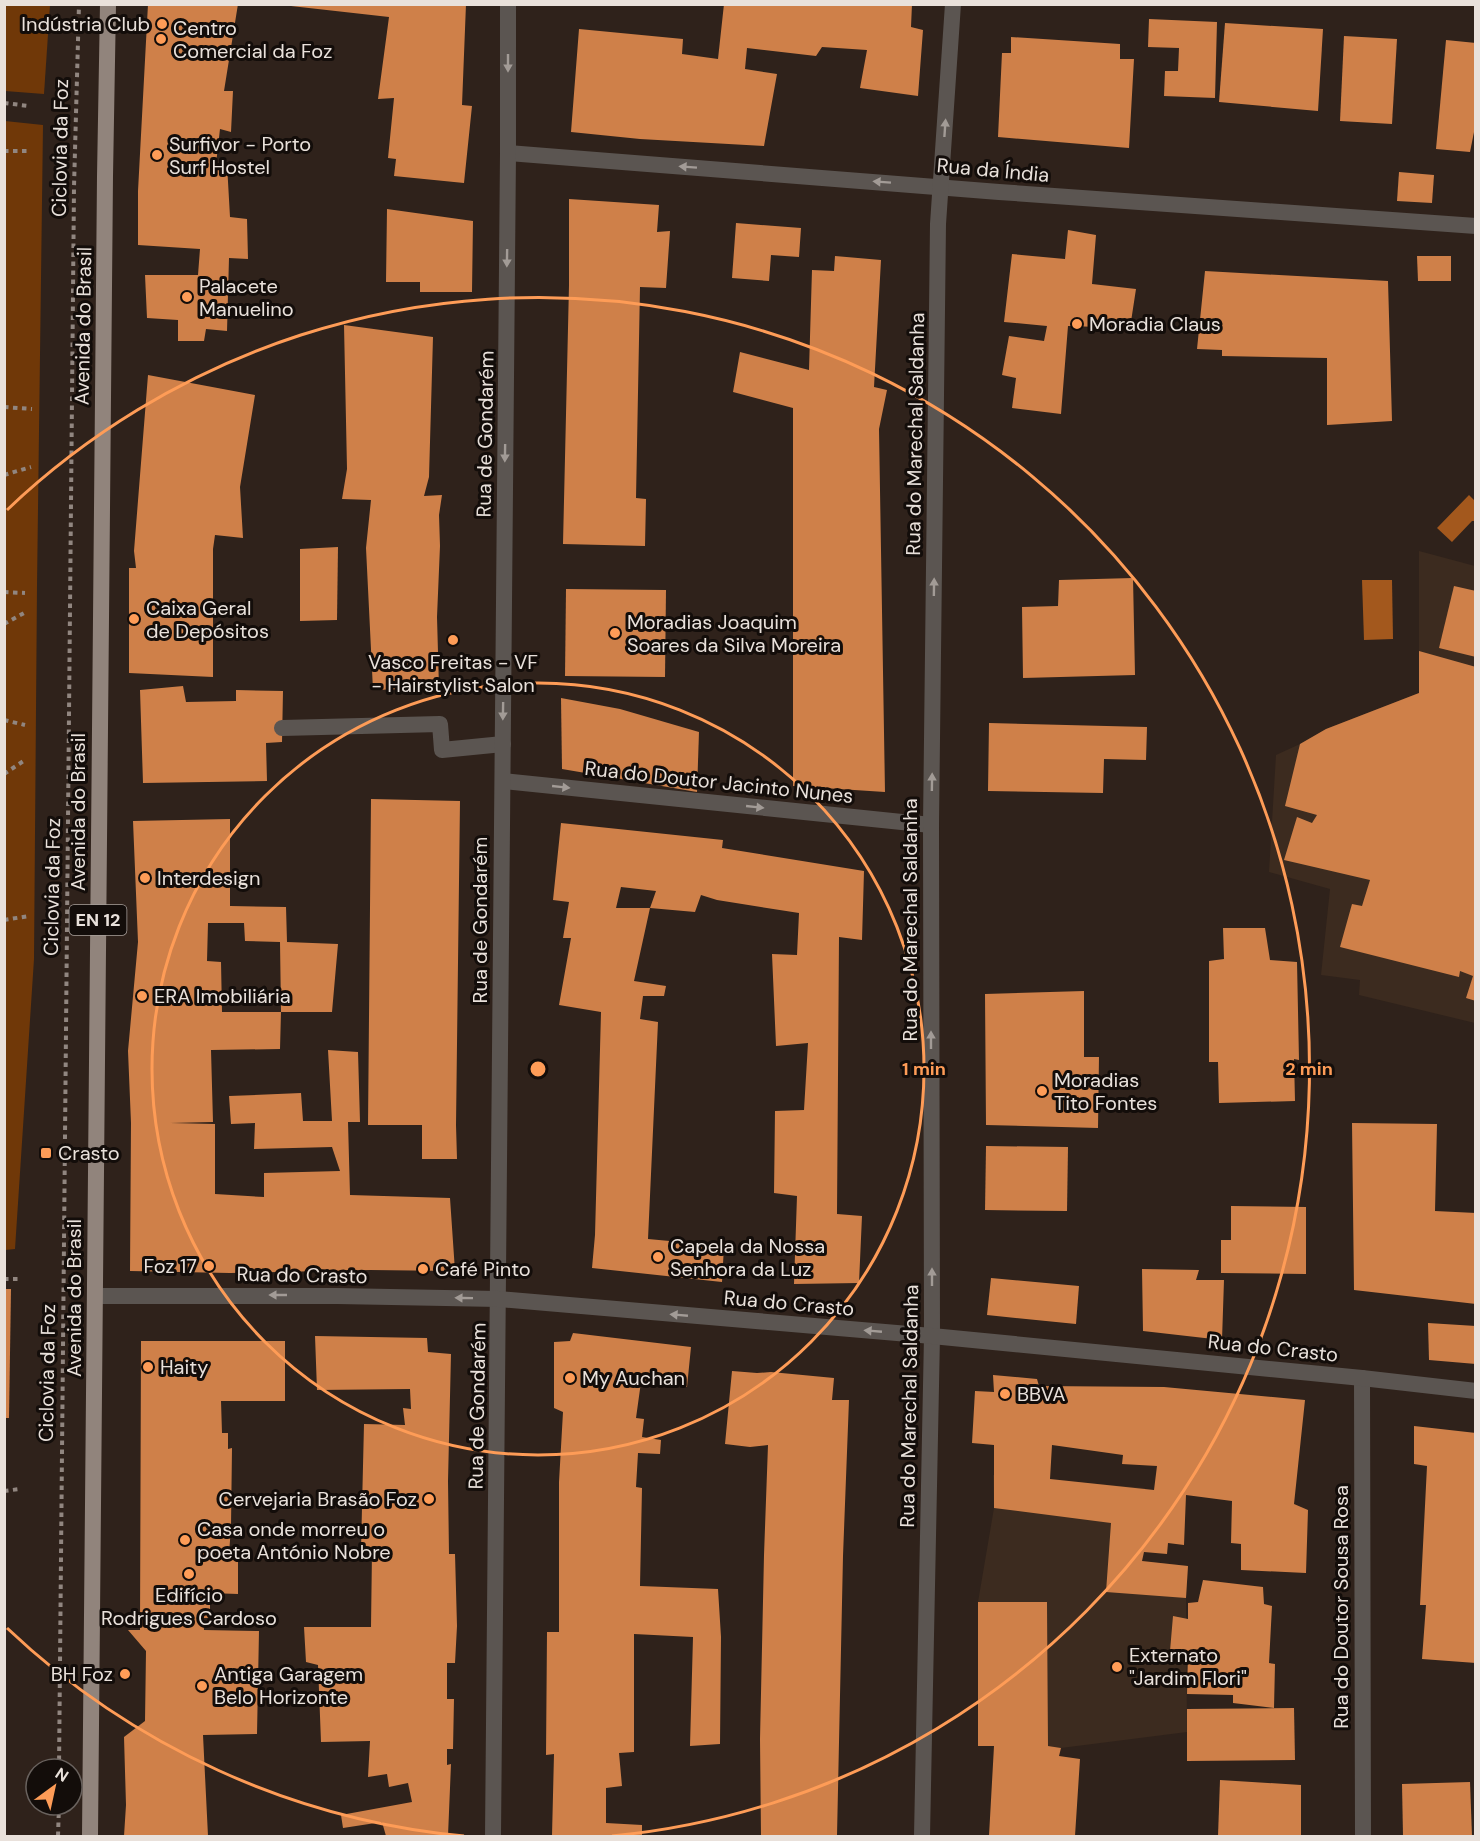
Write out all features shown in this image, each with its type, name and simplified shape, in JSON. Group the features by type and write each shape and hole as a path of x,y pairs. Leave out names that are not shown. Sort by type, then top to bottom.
{"main road":[{"name":"Avenida do Brasil","path":"90,1836 99,731 108,4"}],"street":[{"name":"Rua de Gondarém","path":"493,1836 508,4"},
{"name":"Rua do Marechal Saldanha","path":"922,1836 932,1336 931,825 940,186 953,4"},
{"name":"Rua da Índia","path":"508,153 1476,226"},
{"path":"282,728 440,724 442,750 503,744"},
{"name":"Rua do Doutor Jacinto Nunes","path":"502,781 931,825"},
{"name":"Rua do Crasto","path":"96,1296 499,1299 932,1336 1476,1391"},
{"name":"Rua do Doutor Sousa Rosa","path":"1362,1378 1364,1836"}],"path":[{"name":"Ciclovia da Foz","path":"59,1757 74,223 79,4"},
{"path":"4,103 29,106"},
{"path":"4,151 31,151"},
{"path":"4,407 32,409"},
{"path":"4,476 31,467"},
{"path":"4,592 25,593"},
{"path":"4,624 24,613"},
{"path":"4,720 25,725"},
{"path":"4,774 25,760"},
{"path":"4,920 29,916"},
{"path":"4,1279 21,1279"},
{"path":"4,1491 20,1489"},
{"path":"58,1836 59,1817"}],"shaded area":[{"path":"4,5 50,5 44,94 5,91"},
{"path":"5,121 43,125 34,959 15,1249 5,1250"},
{"path":"1469,495 1475,501 1475,521 1472,521 1452,542 1437,528"},
{"path":"1419,551 1475,566 1475,1023 1359,995 1360,980 1321,975 1330,889 1269,872 1276,755 1326,729 1419,693"},
{"path":"1362,580 1392,580 1393,639 1364,640"},
{"name":"Externato \"Jardim Flori\"","path":"993,1475 1145,1488 1142,1561 1188,1566 1186,1598 1187,1732 1061,1748 1048,1746 1047,1602 978,1602 994,1508"}],"building":[{"path":"148,4 238,4 224,91 233,91 231,132 220,129 216,164 227,164 230,217 247,219 248,259 229,258 227,331 206,329 204,341 178,341 178,320 147,318 145,275 198,275 200,249 138,245 138,191"},
{"path":"291,4 466,4 462,105 472,106 464,183 394,176 396,159 388,158 394,98 378,99 389,17 291,6"},
{"path":"724,4 912,4 911,27 923,30 918,96 860,88 867,50 822,47 816,56 747,48 745,69 777,74 764,146 640,139 571,132 579,29 683,39 682,54 718,59"},
{"path":"1149,19 1217,22 1215,98 1164,96 1165,71 1178,71 1179,48 1148,47"},
{"path":"1225,23 1323,29 1318,111 1219,102"},
{"path":"1344,36 1397,39 1392,124 1340,121"},
{"path":"1011,37 1120,44 1120,59 1134,59 1129,148 998,137 1002,53 1011,53"},
{"path":"1446,40 1476,43 1476,122 1470,152 1436,149"},
{"path":"1399,172 1434,175 1432,203 1397,201"},
{"path":"569,199 659,205 657,232 670,231 666,288 640,287 636,498 646,499 645,546 563,544"},
{"path":"387,209 473,221 472,292 420,292 420,282 386,282"},
{"path":"736,223 801,228 799,257 771,255 769,281 732,278"},
{"name":"Moradia Claus","path":"1068,230 1096,235 1092,284 1136,289 1130,328 1068,326 1061,414 1012,408 1016,378 1002,375 1009,336 1044,341 1047,326 1004,322 1012,254 1065,259"},
{"path":"835,256 881,260 874,387 887,390 879,429 885,792 793,786 793,408 733,392 740,352 809,370 812,270 834,271"},
{"path":"1417,256 1451,256 1451,281 1418,281"},
{"path":"1205,271 1388,281 1392,421 1327,425 1327,358 1222,356 1222,350 1197,349"},
{"path":"344,325 433,337 429,477 424,496 442,495 439,515 437,617 439,688 373,690 366,548 371,500 342,499 347,469"},
{"path":"148,375 255,395 240,487 243,538 215,535 213,549 213,677 129,673 129,568 136,568 134,551"},
{"path":"338,547 337,620 300,621 300,549"},
{"path":"1133,578 1135,675 1023,678 1022,607 1058,606 1059,580"},
{"path":"1454,586 1476,591 1476,657 1439,648"},
{"name":"Moradias Joaquim Soares da Silva Moreira","path":"566,589 666,590 665,677 565,676"},
{"path":"1419,651 1476,667 1476,1001 1466,998 1473,976 1460,971 1459,977 1340,947 1352,904 1362,906 1370,880 1284,860 1297,817 1312,823 1317,815 1285,806 1300,744 1326,729 1419,693"},
{"path":"183,686 186,702 236,701 236,690 283,691 282,742 266,743 267,781 143,783 140,690"},
{"path":"561,698 620,709 699,732 697,792 562,769"},
{"path":"989,723 1147,727 1146,760 1104,759 1103,793 988,791"},
{"path":"371,799 460,801 457,1159 422,1159 422,1125 368,1125"},
{"path":"230,819 230,906 286,907 287,942 338,944 332,1012 281,1012 280,1049 211,1050 213,1122 170,1123 215,1124 215,1194 264,1197 264,1173 340,1171 332,1147 254,1149 255,1123 231,1124 229,1096 301,1093 303,1121 332,1121 328,1050 358,1052 360,1122 348,1122 350,1195 450,1198 455,1271 230,1273 130,1271 131,1123 128,1051 138,942 133,821","holes":["208,923 244,923 245,941 280,942 281,1012 222,1012 221,962 207,961"]},
{"path":"561,823 723,840 722,848 864,871 862,940 839,937 837,1214 862,1216 859,1283 794,1284 797,1196 774,1193 775,1111 804,1110 808,1043 776,1046 772,954 797,955 799,913 717,900 701,895 695,912 650,908 634,981 666,986 664,996 643,996 640,1019 658,1022 648,1239 724,1246 722,1282 592,1268 595,1235 601,1012 559,1005 571,938 563,938 569,902 553,900","holes":["621,887 656,891 650,908 616,908"]},
{"path":"1223,928 1265,928 1270,960 1297,962 1299,1060 1294,1059 1295,1101 1219,1103 1218,1062 1209,1062 1209,961 1224,959"},
{"name":"Moradias Tito Fontes","path":"1084,991 1084,1057 1099,1057 1098,1128 986,1125 985,994"},
{"path":"1352,1123 1437,1124 1435,1211 1476,1213 1476,1304 1354,1290"},
{"path":"986,1146 1068,1147 1067,1211 985,1210"},
{"path":"1231,1206 1306,1207 1306,1274 1221,1273 1221,1240 1231,1240"},
{"path":"1142,1269 1199,1270 1196,1280 1224,1280 1222,1340 1143,1331"},
{"path":"991,1278 1079,1286 1076,1324 987,1315"},
{"path":"4,1289 11,1289 9,1418 4,1418"},
{"path":"1428,1323 1476,1326 1476,1364 1429,1360"},
{"path":"573,1333 691,1347 687,1387 641,1382 636,1418 644,1419 642,1437 661,1440 660,1454 638,1453 636,1487 642,1488 640,1586 718,1589 721,1637 720,1744 690,1746 693,1637 634,1634 634,1752 619,1753 622,1786 606,1788 606,1823 642,1825 642,1836 552,1836 554,1754 546,1755 547,1632 559,1632 559,1482 563,1412 554,1408 554,1342 570,1341"},
{"path":"315,1336 427,1338 428,1352 451,1354 449,1554 455,1554 457,1626 455,1663 447,1663 447,1699 454,1699 453,1749 447,1749 447,1765 451,1764 448,1836 386,1836 382,1822 343,1828 341,1815 412,1802 408,1783 389,1787 387,1774 368,1777 370,1741 321,1742 318,1665 306,1662 304,1627 371,1627 372,1551 361,1550 364,1424 405,1425 403,1408 411,1409 410,1389 317,1390"},
{"path":"141,1341 285,1341 285,1401 221,1401 222,1433 228,1433 228,1449 232,1448 229,1554 238,1554 238,1594 210,1593 210,1618 203,1618 204,1630 259,1631 257,1734 203,1735 208,1836 124,1836 126,1805 124,1737 145,1721 146,1651 128,1630 140,1630"},
{"path":"732,1371 834,1378 832,1400 849,1400 837,1836 761,1836 760,1739 768,1445 750,1447 725,1444"},
{"path":"993,1375 1037,1379 1039,1386 1164,1387 1305,1400 1294,1504 1308,1510 1306,1573 1241,1570 1241,1544 1231,1543 1232,1501 1186,1495 1184,1545 1168,1543 1167,1554 1144,1552 1142,1561 1188,1566 1186,1598 1106,1592 1111,1523 994,1508 994,1445 972,1443 975,1391 994,1392","holes":["1052,1445 1123,1455 1122,1464 1157,1466 1154,1490 1050,1479"]},
{"path":"1414,1426 1476,1433 1476,1663 1422,1659 1426,1605 1420,1605 1427,1466 1414,1464"},
{"path":"1203,1580 1263,1587 1264,1604 1272,1606 1269,1663 1275,1664 1274,1708 1233,1703 1233,1695 1187,1694 1188,1653 1170,1651 1173,1616 1188,1619 1188,1603 1198,1602"},
{"path":"978,1602 1047,1602 1048,1746 1061,1748 1059,1756 1080,1759 1075,1836 989,1836 994,1746 978,1746"},
{"path":"1294,1708 1295,1760 1187,1761 1187,1709"},
{"path":"1220,1780 1301,1785 1301,1836 1218,1836"},
{"path":"1470,1782 1472,1836 1403,1836 1402,1784"}],"place":[{"name":"Indústria Club","path":"162,24"},
{"name":"Centro Comercial da Foz","path":"161,39"},
{"name":"Surfivor - Porto Surf Hostel","path":"157,155"},
{"name":"Palacete Manuelino","path":"187,297"},
{"name":"Moradia Claus","path":"1077,324"},
{"name":"Caixa Geral de Depósitos","path":"134,619"},
{"name":"Moradias Joaquim Soares da Silva Moreira","path":"615,633"},
{"name":"Vasco Freitas - VF - Hairstylist Salon","path":"453,640"},
{"name":"Interdesign","path":"145,878"},
{"name":"ERA Imobiliária","path":"142,996"},
{"name":"Moradias Tito Fontes","path":"1042,1091"},
{"name":"Crasto","path":"46,1153"},
{"name":"Capela da Nossa Senhora da Luz","path":"658,1257"},
{"name":"Foz 17","path":"209,1266"},
{"name":"Café Pinto","path":"423,1269"},
{"name":"Haity","path":"148,1367"},
{"name":"My Auchan","path":"570,1378"},
{"name":"BBVA","path":"1005,1394"},
{"name":"Cervejaria Brasão Foz","path":"429,1499"},
{"name":"Casa onde morreu o poeta António Nobre","path":"185,1540"},
{"name":"Edifício Rodrigues Cardoso","path":"189,1574"},
{"name":"Externato \"Jardim Flori\"","path":"1117,1667"},
{"name":"BH Foz","path":"125,1674"},
{"name":"Antiga Garagem Belo Horizonte","path":"202,1686"}]}
